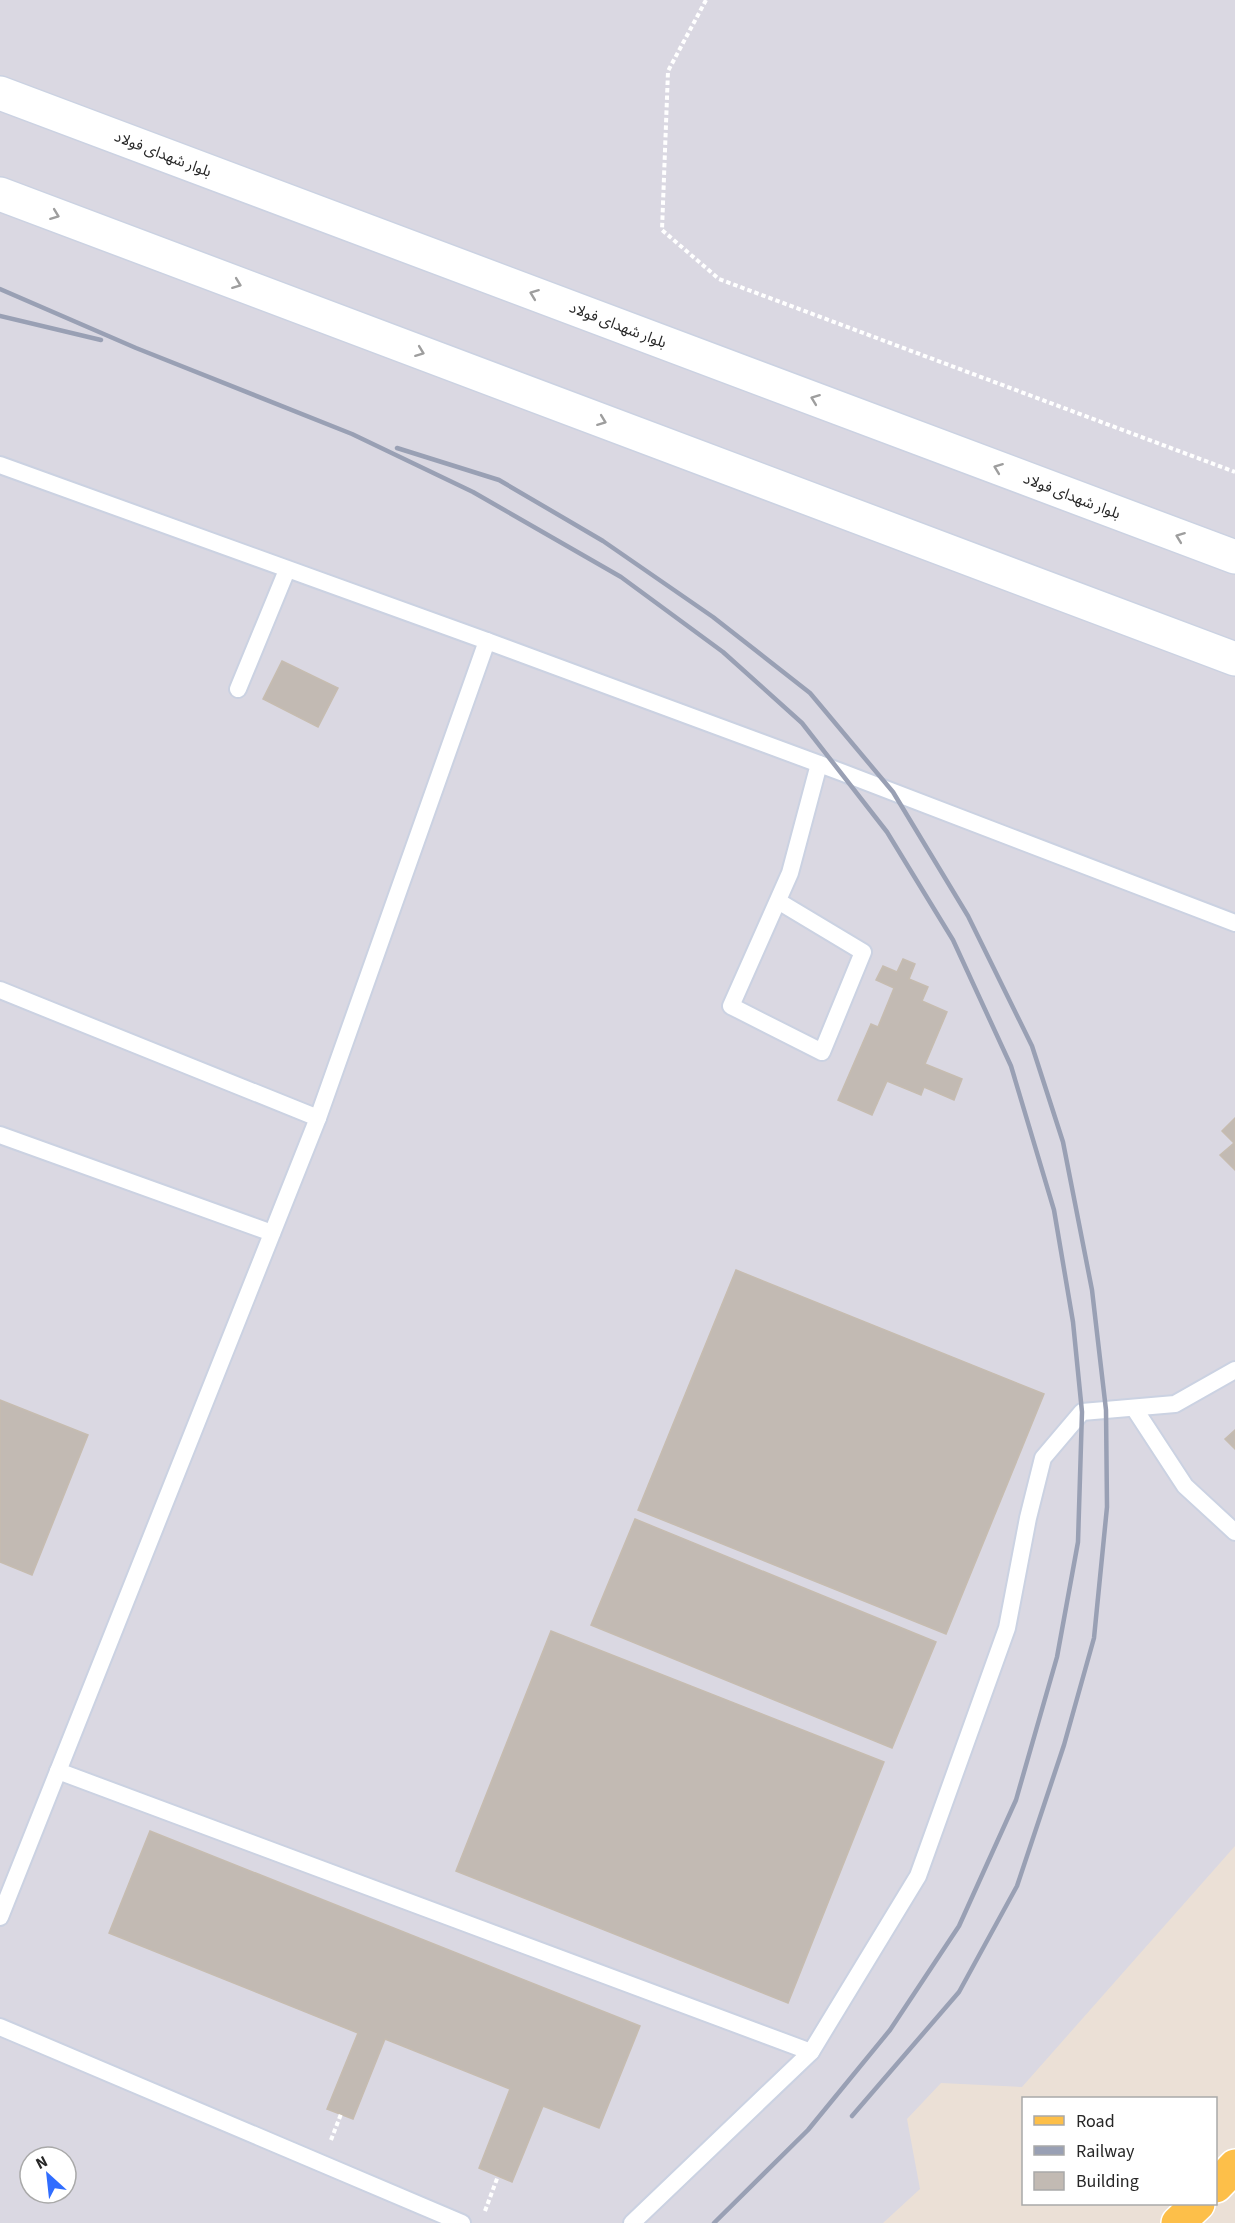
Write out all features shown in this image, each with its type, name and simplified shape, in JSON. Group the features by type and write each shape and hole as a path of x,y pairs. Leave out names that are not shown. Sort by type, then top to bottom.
{"main road":[{"path":"1217,2184 1235,2166"},
{"path":"1178,2223 1197,2205"}],"street":[{"name":"بلوار شهدای فولاد","path":"0,93 1235,557"},
{"path":"0,194 1235,659"}],"lane":[{"path":"0,465 487,641 1235,922"},
{"path":"238,689 287,570"},
{"path":"0,1917 318,1118 487,641"},
{"path":"778,901 863,952 822,1052 731,1006 790,873 819,764"},
{"path":"0,990 318,1118"},
{"path":"0,1135 272,1233"},
{"path":"632,2223 811,2052 918,1876 1007,1628 1028,1518 1043,1458 1082,1412 1175,1404 1235,1370"},
{"path":"1134,1408 1185,1486 1235,1532"},
{"path":"58,1770 811,2052"},
{"path":"0,2027 462,2223"}],"path":[{"path":"706,0 668,71 662,230 719,279 1235,472"},
{"path":"484,2214 498,2176"}],"shaded area":[{"path":"0,0 1235,0 1235,1846 1022,2087 941,2083 907,2119 920,2189 883,2223 0,2223"}],"building":[{"path":"282,661 338,688 318,727 263,699"},
{"path":"903,959 915,964 909,979 928,987 922,1001 947,1012 925,1064 962,1079 954,1100 924,1087 921,1095 887,1081 872,1115 838,1100 871,1024 878,1027 894,988 876,980 883,966 897,972"},
{"path":"1235,1118 1235,1170 1220,1155 1234,1143 1222,1131"},
{"path":"736,1270 1044,1394 946,1634 638,1510"},
{"path":"0,1400 88,1435 32,1575 0,1562"},
{"path":"1235,1430 1235,1449 1225,1439"},
{"path":"635,1519 936,1642 892,1748 591,1625"},
{"path":"551,1631 884,1762 788,2003 456,1871"},
{"path":"150,1831 640,2026 599,2128 543,2106 512,2182 479,2168 510,2089 385,2039 353,2119 327,2109 358,2033 109,1933"}],"railway":[{"path":"0,289 136,348 352,434 473,492 621,577 723,652 802,723 887,832 953,940 1011,1066 1054,1210 1073,1322 1082,1412 1078,1542 1057,1657 1016,1800 959,1926 890,2030 808,2130 714,2223"},
{"path":"0,316 101,340"},
{"path":"397,448 499,480 603,541 713,617 810,693 893,792 968,916 1032,1046 1063,1142 1092,1290 1106,1410 1107,1507 1094,1638 1064,1745 1017,1886 959,1992 852,2116"}]}
